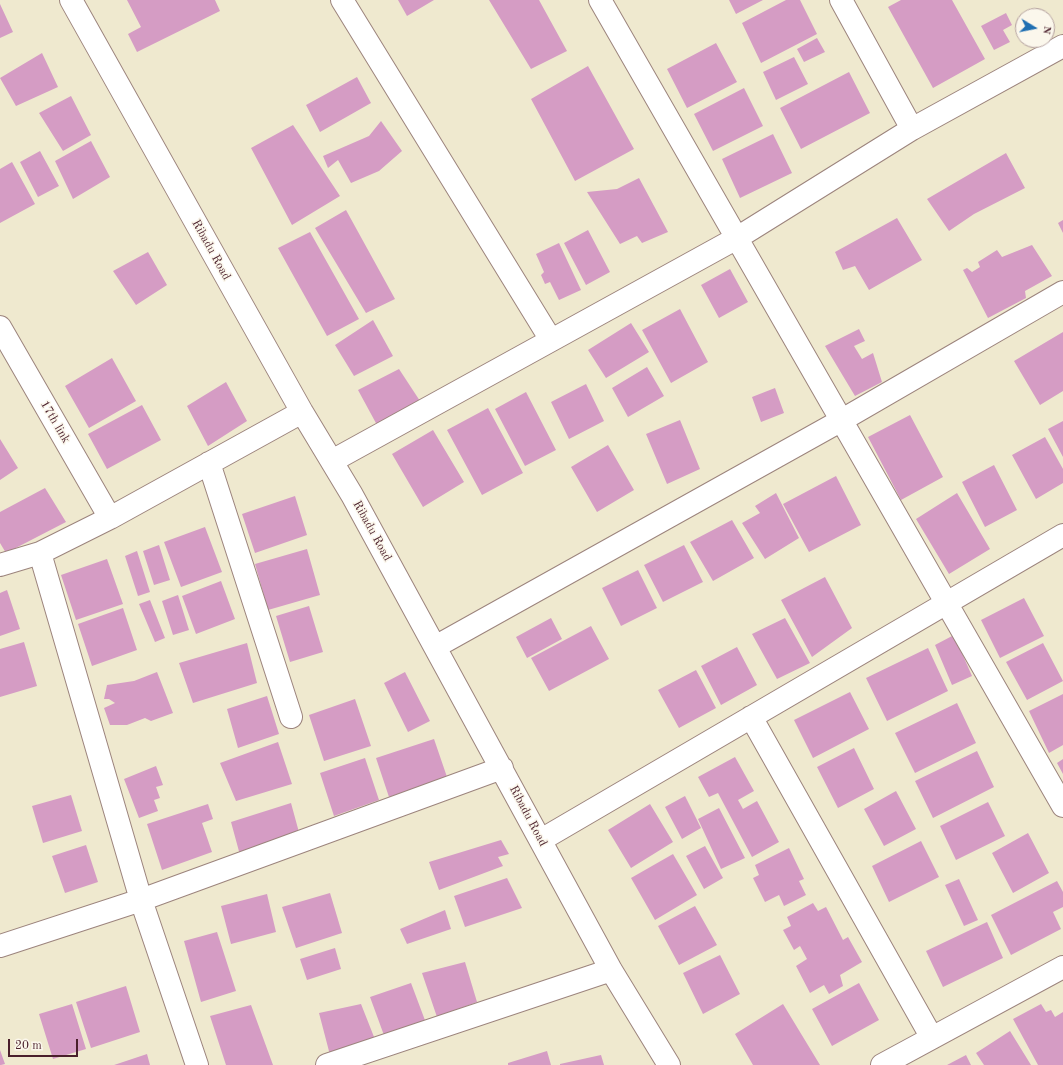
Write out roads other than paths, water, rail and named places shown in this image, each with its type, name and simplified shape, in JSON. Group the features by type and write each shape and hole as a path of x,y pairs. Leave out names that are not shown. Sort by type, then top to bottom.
{"street":[{"name":"Ribadu Road","path":"71,0 302,412 352,495 611,970 669,1065"},
{"path":"342,0 551,340"},
{"path":"600,0 1063,806"},
{"path":"841,0 912,129"},
{"path":"332,461 737,238 912,129 1063,46"},
{"path":"435,647 842,420 1063,292"},
{"name":"17th link","path":"0,327 110,518"},
{"path":"0,566 40,553 110,518 302,412"},
{"path":"209,463 291,717"},
{"path":"541,840 1063,535"},
{"path":"40,553 141,900 197,1065"},
{"path":"751,717 932,1038"},
{"path":"0,946 141,900 502,768"},
{"path":"882,1065 1063,967"},
{"path":"327,1065 611,970"}]}
